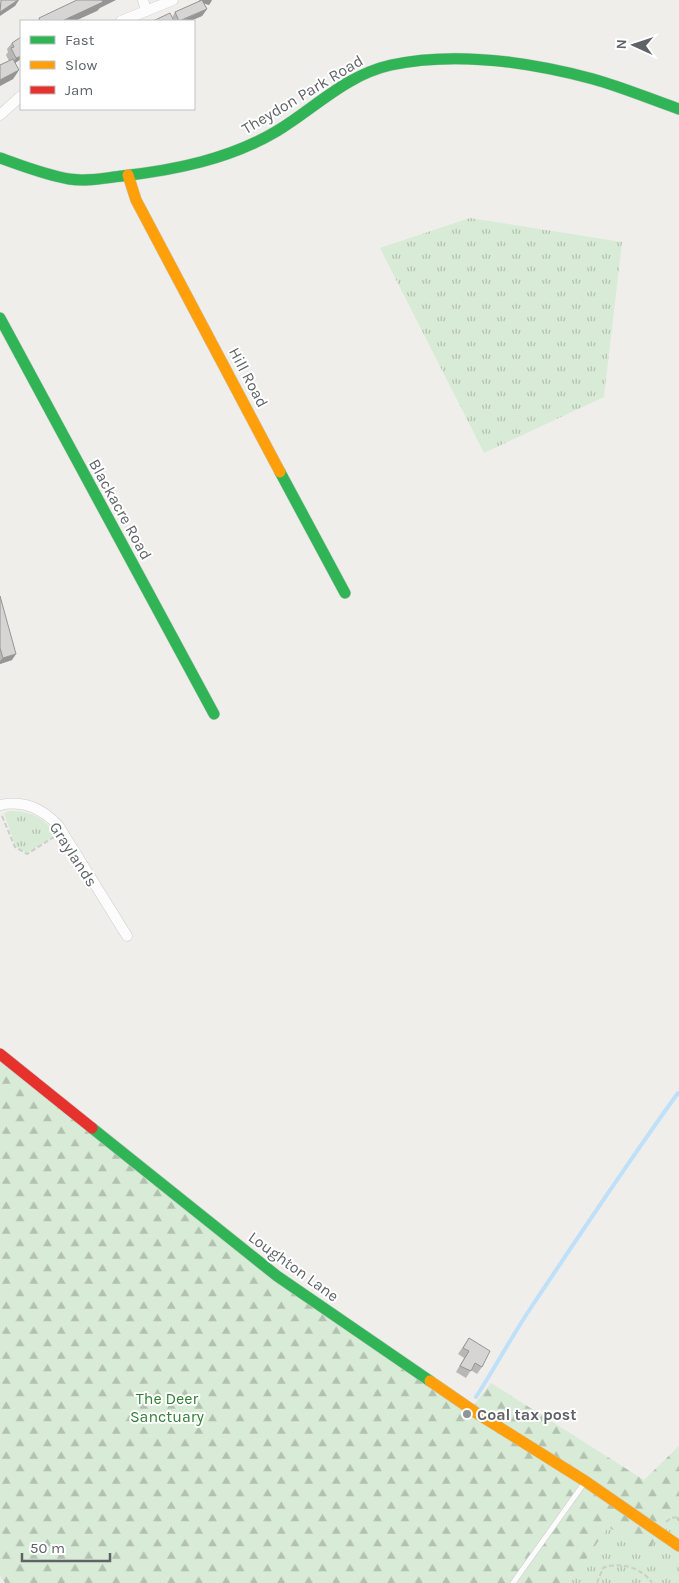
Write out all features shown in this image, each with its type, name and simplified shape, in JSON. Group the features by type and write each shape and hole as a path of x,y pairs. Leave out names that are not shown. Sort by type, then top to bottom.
{"street":[{"path":"143,0 146,11"},
{"path":"124,20 172,0"},
{"name":"Theydon Park Road","path":"0,158 57,176 80,180 128,175 229,154 275,132 350,81 370,71 390,65 420,61 506,62 566,72 617,86 679,109"},
{"path":"0,115 20,97"},
{"name":"Hill Road","path":"128,175 136,200 345,593"},
{"name":"Blackacre Road","path":"0,318 214,714"},
{"name":"Graylands","path":"0,805 19,803 38,809 49,816 62,832 126,936"},
{"name":"Loughton Lane","path":"0,1054 276,1276 478,1414 585,1482 679,1546"}],"lane":[{"path":"513,1583 585,1482"}],"path":[{"path":"0,810 15,847 28,854 62,832"},
{"path":"597,1583 603,1568 612,1564 623,1565 648,1576 652,1583"}],"green space":[{"path":"470,218 622,242 604,397 484,453 380,248"},
{"path":"10,811 24,812 36,816 47,824 56,835 27,853 16,847 4,813"},
{"name":"The Deer Sanctuary","path":"0,1058 467,1414 491,1383 644,1480 679,1446 679,1505 662,1522 650,1551 608,1527 570,1583 5,1583 0,1576"},
{"path":"679,1505 679,1583 570,1583 608,1527 650,1550 662,1522"}],"building":[{"path":"1,0 18,0 0,12"},
{"path":"77,0 102,0 103,2 64,20 40,20 39,18"},
{"path":"202,0 207,9 181,20 179,20 175,12"},
{"path":"170,13 174,20 155,20"},
{"path":"20,38 20,56 16,58 11,48 14,47 12,43"},
{"path":"13,59 19,70 0,80 0,65"},
{"path":"0,596 16,654 3,658 0,648"},
{"path":"469,1338 490,1351 482,1367 475,1363 471,1371 460,1366 469,1351 463,1348"}],"waterway":[{"path":"476,1397 534,1303 641,1145 679,1094"}],"traffic: fast":[{"path":"0,158 43,173 76,180 102,179 182,167 221,156 259,141 360,76 391,65 441,59 492,60 569,73 604,82 679,109"},
{"path":"0,318 214,714"},
{"path":"280,472 345,593"},
{"path":"92,1128 277,1276 430,1381"}],"traffic: slow":[{"path":"128,175 136,200 280,472"},
{"path":"430,1381 478,1414 585,1481 679,1546"}],"traffic: jam":[{"path":"0,1054 92,1128"}],"place":[{"name":"Coal tax post","path":"467,1414"}]}
